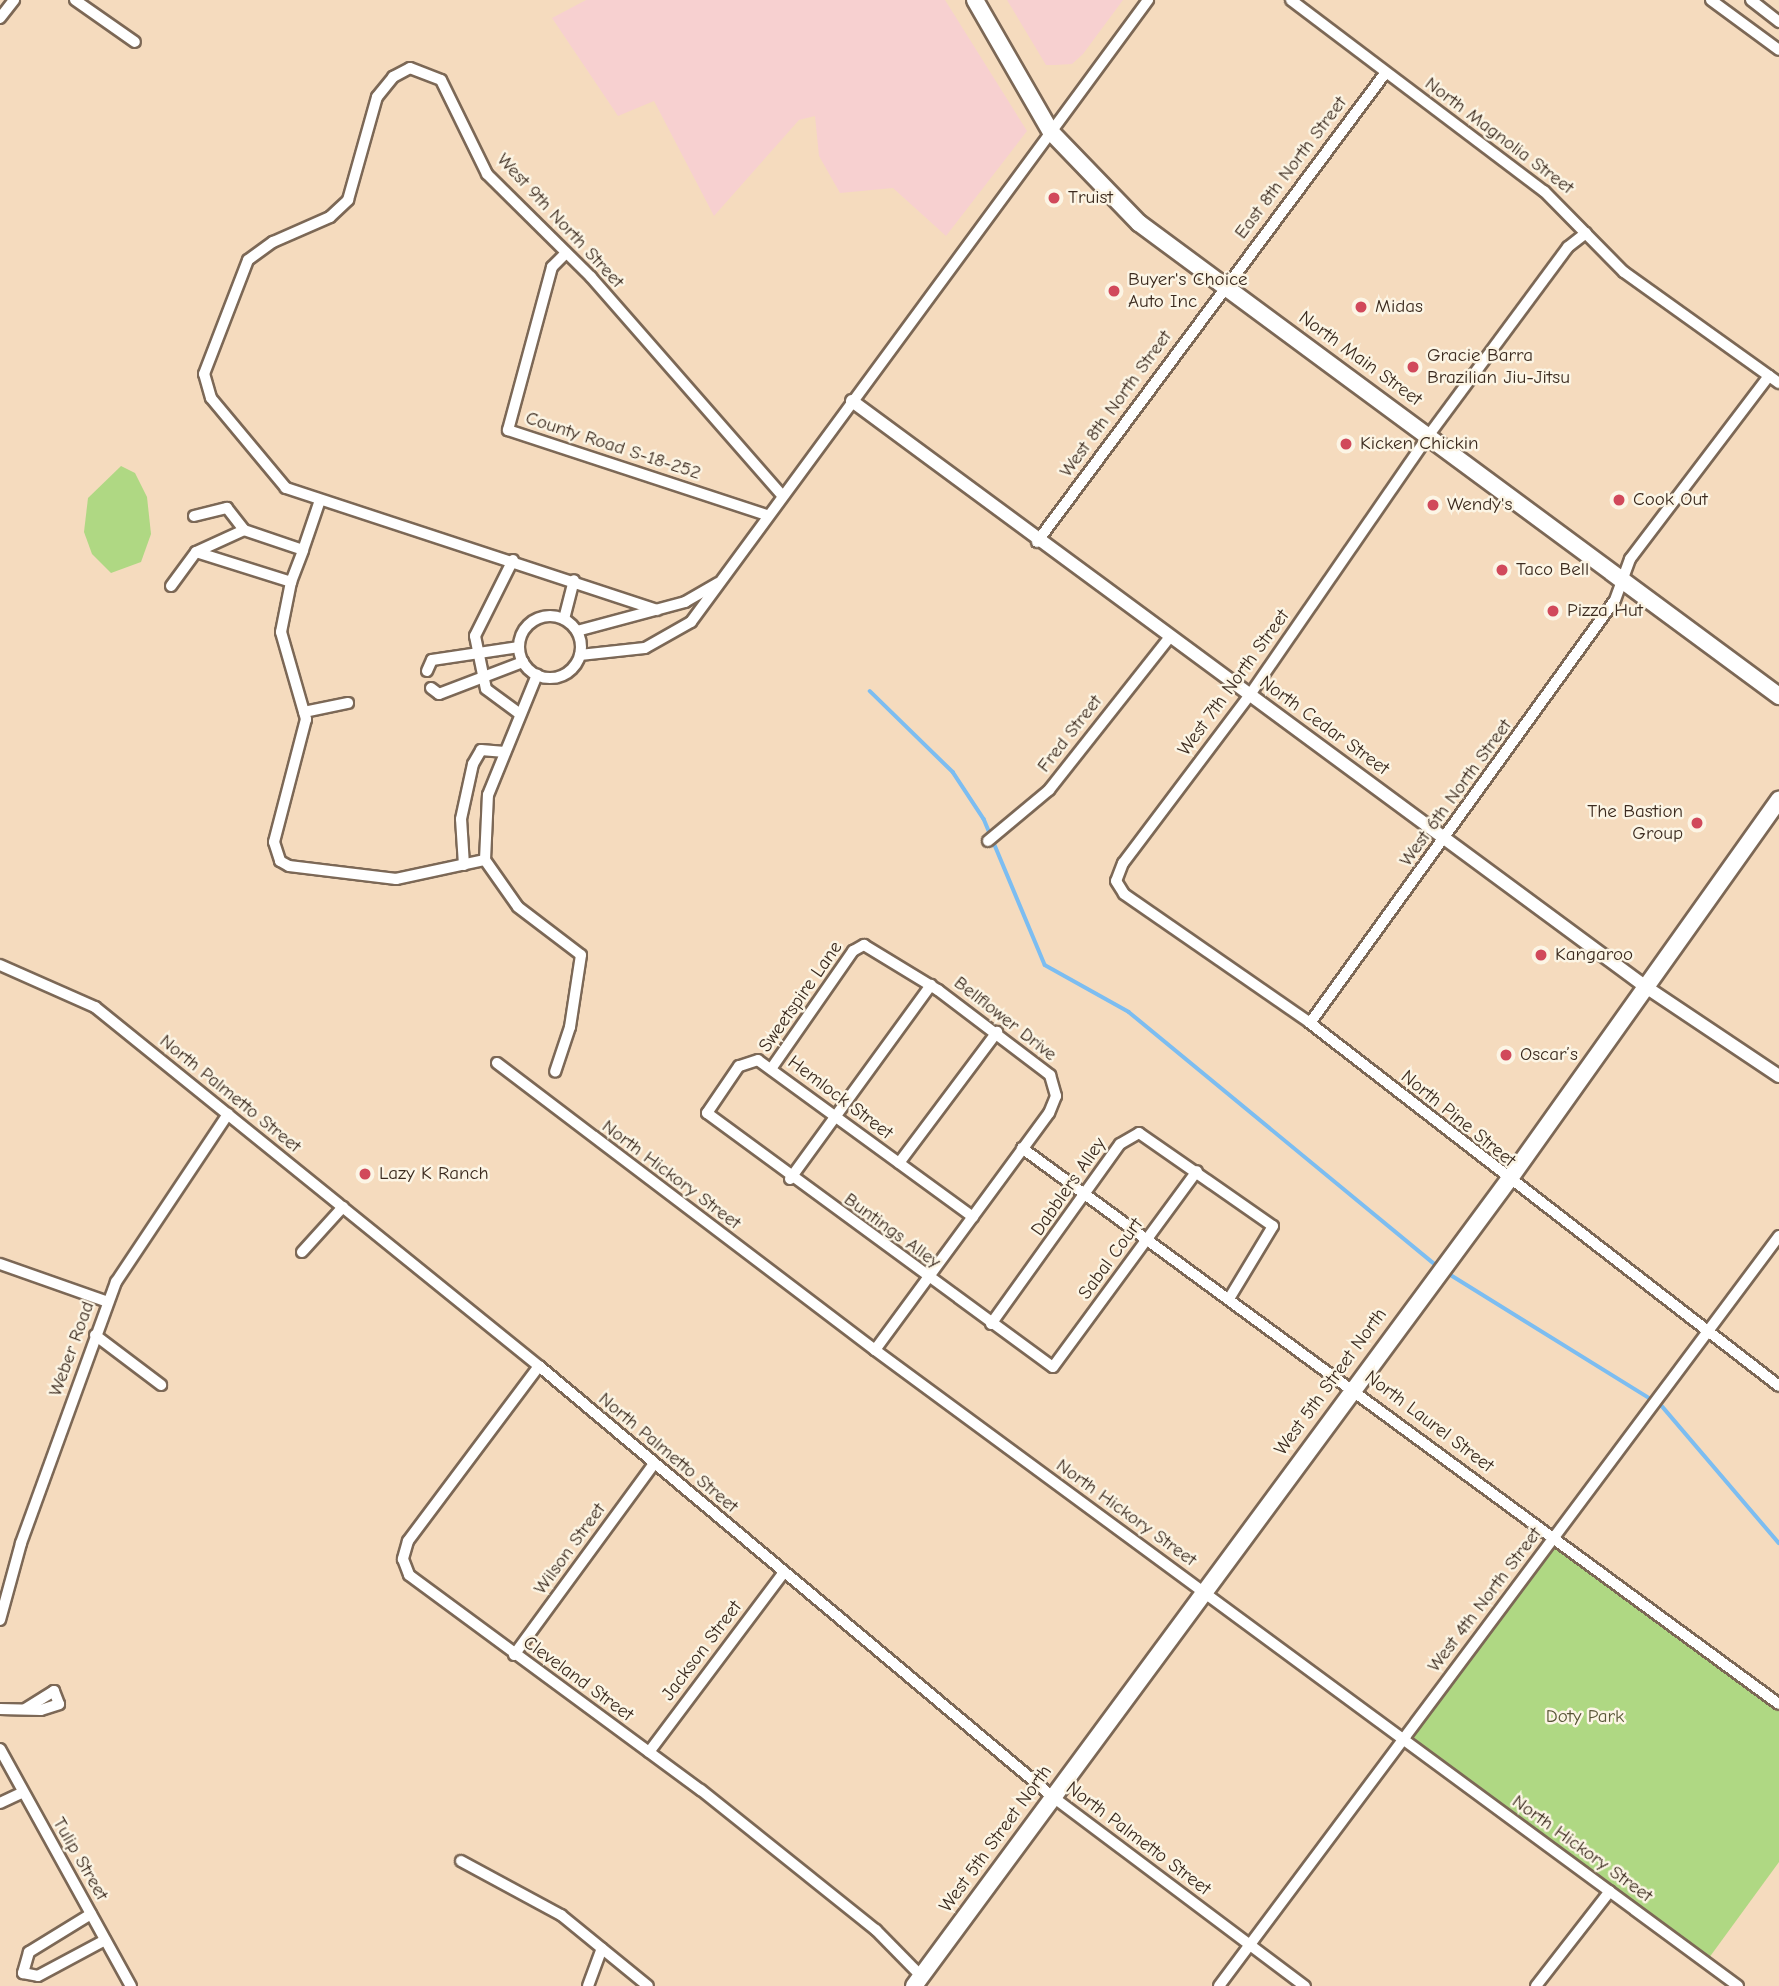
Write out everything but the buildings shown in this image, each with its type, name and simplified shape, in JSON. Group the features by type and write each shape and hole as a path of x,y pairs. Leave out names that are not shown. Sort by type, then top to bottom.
{"main road":[{"name":"North Main Street","path":"975,0 1051,132 1139,223 1779,696"},
{"name":"West 5th Street North","path":"918,1981 1201,1591 1355,1389 1508,1181 1779,800"}],"street":[{"path":"0,18 14,0"},
{"path":"75,0 135,42"},
{"path":"580,655 577,631 564,619 533,621 519,647 523,662 537,675 563,675 580,655 645,648 696,616 781,494 1148,0"},
{"name":"North Magnolia Street","path":"1291,0 1545,191 1624,272 1774,379"},
{"path":"1711,0 1775,48 1779,34"},
{"path":"1751,0 1779,22"},
{"name":"West 9th North Street","path":"657,610 574,580 320,500 276,478 216,405 204,374 248,260 273,242 330,217 348,200 376,97 393,77 410,68 441,80 487,174 566,253 781,494"},
{"name":"East 8th North Street","path":"1224,286 1387,72"},
{"name":"West 7th North Street","path":"1116,881 1123,863 1249,696 1429,435 1568,247 1586,233"},
{"name":"County Road S-18-252","path":"566,253 552,267 508,430 766,516"},
{"name":"West 8th North Street","path":"1037,542 1224,286"},
{"name":"West 6th North Street","path":"1310,1023 1615,600 1630,559 1774,379"},
{"name":"North Cedar Street","path":"852,401 1037,542 1646,987 1779,1076"},
{"path":"320,500 291,582 281,632 304,712 274,842 279,861 325,873 396,879 485,860"},
{"path":"194,516 227,508 244,530 303,550"},
{"path":"171,586 196,552 244,530"},
{"path":"196,552 291,582"},
{"path":"513,561 479,619 476,653 481,679 499,704 520,714"},
{"path":"564,619 574,580"},
{"path":"577,631 685,601 719,583"},
{"path":"685,601 696,616"},
{"name":"Fred Street","path":"988,841 1049,790 1169,638"},
{"path":"427,671 432,660 519,647"},
{"path":"431,688 439,694 523,662"},
{"path":"537,675 488,795 485,860 519,907 581,955 570,1027 555,1072"},
{"path":"304,712 348,703"},
{"path":"464,865 461,819 473,764 481,750 505,752"},
{"name":"North Pine Street","path":"1116,881 1124,894 1310,1023 1707,1336 1779,1386"},
{"name":"Sweetspire Lane","path":"771,1069 858,947 884,953 931,985"},
{"name":"North Palmetto Street","path":"0,965 78,994 539,1366 1053,1797 1305,1986"},
{"name":"Bellflower Drive","path":"790,1179 931,985 997,1032 1050,1075 1056,1096 1022,1148 875,1350"},
{"path":"899,1163 997,1032"},
{"name":"Hemlock Street","path":"712,1122 707,1113 739,1066 758,1060 972,1217"},
{"name":"North Hickory Street","path":"497,1063 875,1350 1738,1986"},
{"name":"Weber Road","path":"0,1620 107,1302 128,1258 228,1114"},
{"name":"Buntings Alley","path":"712,1122 1053,1367"},
{"name":"Dabblers Alley","path":"992,1324 1129,1135 1139,1133 1273,1226 1229,1299"},
{"name":"North Laurel Street","path":"1022,1148 1085,1198 1355,1389 1779,1704"},
{"name":"Sabal Court","path":"1053,1367 1197,1171"},
{"path":"302,1252 343,1207"},
{"name":"West 4th North Street","path":"1219,1986 1707,1336 1779,1236"},
{"path":"0,1264 107,1302"},
{"path":"95,1335 162,1385"},
{"name":"Cleveland Street","path":"539,1366 421,1521 403,1559 415,1584 649,1752 876,1930 918,1981"},
{"name":"Wilson Street","path":"514,1655 654,1464"},
{"name":"Jackson Street","path":"649,1752 784,1572"},
{"path":"0,1709 25,1709"},
{"name":"Tulip Street","path":"0,1749 131,1986"},
{"path":"0,1803 22,1793"},
{"path":"461,1861 543,1904 648,1986"},
{"path":"1536,1986 1609,1891"},
{"path":"91,1914 29,1952 23,1973 38,1976 105,1940"},
{"path":"588,1986 602,1948"}],"shaded area":[{"path":"586,0 945,0 1027,131 946,236 893,188 840,193 819,156 815,116 799,120 714,216 654,101 618,116 552,18"},
{"path":"1007,0 1123,0 1083,54 1072,64 1046,65"}],"green space":[{"path":"121,466 135,473 147,497 151,534 141,562 111,573 92,554 84,532 88,498"},
{"name":"Doty Park","path":"1554,1537 1779,1704 1779,1862 1706,1962 1403,1739"}],"waterway":[{"path":"870,691 953,772 984,819 1045,965 1129,1012 1440,1268"},
{"path":"1446,1272 1649,1398"},
{"path":"1662,1406 1779,1543"}],"place":[{"name":"Truist","path":"1054,198"},
{"name":"Buyer's Choice Auto Inc","path":"1114,291"},
{"name":"Midas","path":"1361,307"},
{"name":"Gracie Barra Brazilian Jiu-Jitsu","path":"1413,367"},
{"name":"Kicken Chickin","path":"1346,444"},
{"name":"Cook Out","path":"1619,500"},
{"name":"Wendy's","path":"1433,505"},
{"name":"Taco Bell","path":"1502,570"},
{"name":"Pizza Hut","path":"1553,611"},
{"name":"The Bastion Group","path":"1697,823"},
{"name":"Kangaroo","path":"1541,955"},
{"name":"Oscar’s","path":"1506,1055"},
{"name":"Lazy K Ranch","path":"365,1174"}]}
